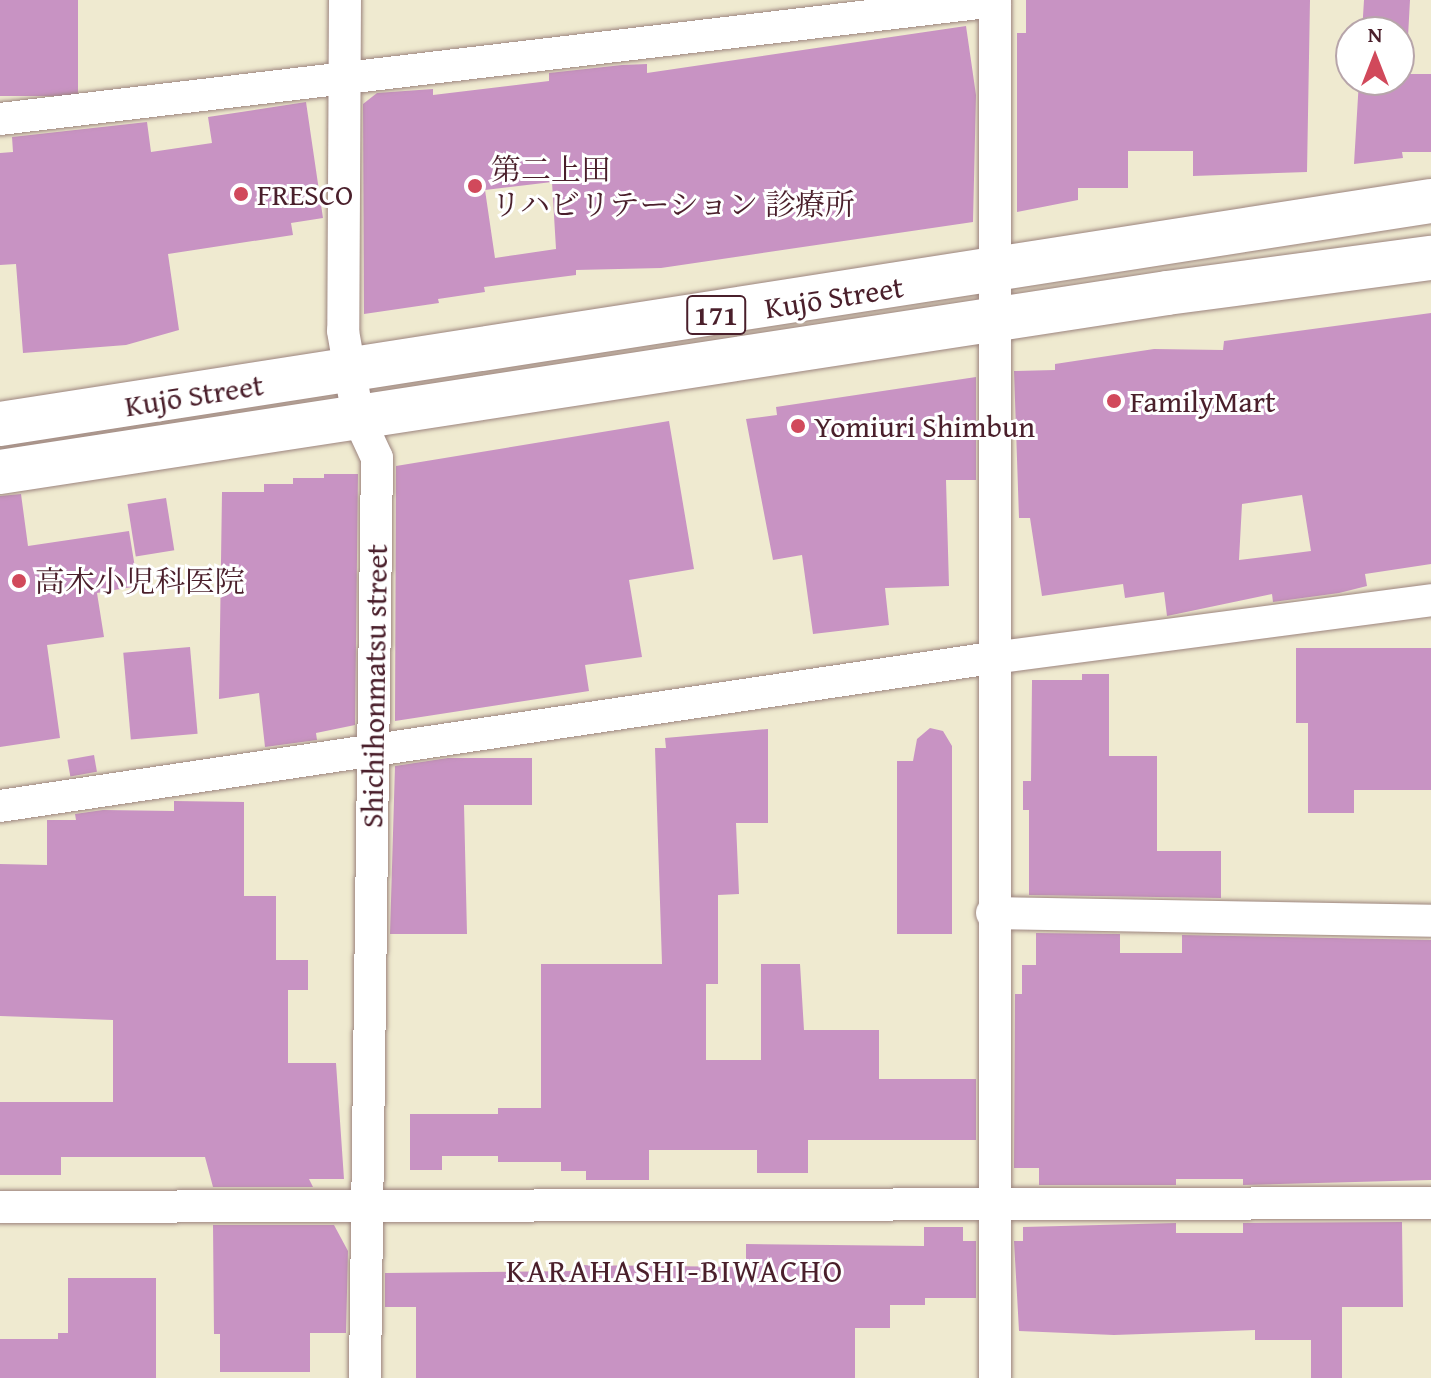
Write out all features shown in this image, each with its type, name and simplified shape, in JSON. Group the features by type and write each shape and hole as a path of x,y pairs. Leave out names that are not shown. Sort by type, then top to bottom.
{"highway":[{"name":"Kujō Street","path":"0,424 998,271 1431,201"},
{"name":"Kujō Street","path":"0,472 998,318 1431,258"}],"street":[{"name":"Shichihonmatsu street","path":"345,0 343,331 358,417 377,458 365,1378"},
{"path":"0,119 995,1 998,271 992,658 995,1378"},
{"path":"0,806 992,658 1431,600"},
{"path":"992,913 1431,921"},
{"path":"0,1207 1431,1203"}],"building":[{"path":"0,0 78,0 78,96 0,96"},
{"path":"1026,0 1310,0 1307,172 1193,176 1193,151 1128,151 1128,188 1078,188 1078,200 1017,212 1017,33 1026,33"},
{"path":"1364,0 1410,0 1409,16 1363,16"},
{"path":"966,26 976,95 973,222 661,268 576,270 576,275 484,287 485,292 438,299 439,303 364,314 363,104 377,93 433,89 433,95 549,81 549,73 622,65 647,64 647,73","holes":["552,182 556,249 495,258 485,190"]},
{"path":"1415,74 1431,74 1431,152 1402,152 1403,158 1354,164 1358,96 1415,96"},
{"path":"306,102 323,218 291,223 293,235 168,254 179,330 126,345 23,353 16,264 0,265 0,153 13,152 12,137 147,122 151,152 212,143 208,117"},
{"path":"1431,313 1431,564 1365,574 1367,586 1339,593 1273,602 1272,594 1167,616 1164,592 1125,598 1123,584 1042,596 1030,518 1019,518 1014,371 1055,370 1055,364 1154,349 1223,350 1224,341","holes":["1302,495 1311,551 1239,560 1242,504"]},
{"path":"976,377 976,480 946,480 949,586 885,588 889,625 813,634 802,555 773,560 746,419 777,415 776,407"},
{"path":"669,421 694,569 629,580 642,657 585,665 589,691 395,721 396,466"},
{"path":"324,474 358,474 355,725 316,733 317,740 265,747 259,693 219,699 222,492 264,492 264,484 293,484 293,478 324,478"},
{"path":"21,494 28,546 129,531 138,586 97,593 104,637 47,645 60,738 0,747 0,496"},
{"path":"166,498 174,550 136,556 127,504"},
{"path":"190,647 198,734 131,740 123,653"},
{"path":"1296,648 1431,648 1431,790 1354,790 1354,813 1308,813 1308,723 1296,723"},
{"path":"1082,674 1109,674 1109,756 1157,756 1157,851 1221,851 1221,898 1029,895 1029,810 1023,810 1023,781 1031,781 1032,680 1082,680"},
{"path":"930,728 943,731 952,746 952,934 897,934 897,761 913,761 917,739"},
{"path":"768,729 768,823 736,823 739,894 718,895 718,984 706,984 706,1060 761,1060 761,964 800,964 804,1030 879,1030 879,1079 976,1079 976,1140 808,1140 808,1173 757,1173 757,1150 649,1150 649,1180 586,1180 586,1171 561,1171 561,1162 498,1162 498,1156 442,1156 442,1170 410,1170 410,1114 498,1114 498,1108 541,1108 541,964 662,964 655,748 666,748 665,738"},
{"path":"94,755 97,772 70,776 67,760"},
{"path":"448,758 532,758 532,805 464,805 467,934 390,934 395,766"},
{"path":"174,801 244,802 244,896 276,896 276,960 308,960 308,990 288,990 288,1063 336,1063 344,1179 309,1179 313,1187 213,1187 205,1157 61,1157 61,1175 0,1175 0,1102 113,1102 113,1020 0,1016 0,864 47,865 47,820 76,820 75,814 103,810 174,811"},
{"path":"1036,933 1120,934 1120,953 1182,953 1182,935 1431,940 1431,1180 1243,1185 1243,1179 1176,1179 1176,1185 1039,1185 1039,1168 1014,1168 1015,994 1022,994 1022,965 1036,965"},
{"path":"1402,1222 1403,1307 1342,1307 1342,1378 1311,1378 1311,1340 1255,1340 1255,1330 1114,1335 1019,1331 1014,1241 1023,1241 1023,1227 1176,1223 1176,1233 1243,1233 1243,1223"},
{"path":"213,1225 334,1225 348,1251 346,1333 310,1333 310,1372 220,1372 220,1334 214,1334"},
{"path":"924,1227 963,1227 963,1241 976,1241 976,1298 925,1298 925,1305 890,1305 890,1328 855,1328 855,1378 416,1378 416,1307 385,1307 385,1273 575,1271 575,1265 746,1267 746,1244 924,1246"},
{"path":"68,1278 156,1278 156,1378 0,1378 0,1339 58,1339 58,1333 68,1333"}],"place":[{"name":"第二上田 リハビリテーション 診療所","path":"475,186"},
{"name":"FRESCO","path":"241,194"},
{"name":"FamilyMart","path":"1114,401"},
{"name":"Yomiuri Shimbun","path":"798,426"},
{"name":"高木小児科医院","path":"19,581"}],"district":[{"name":"KARAHASHI-BIWACHO","path":"675,1271"}]}
